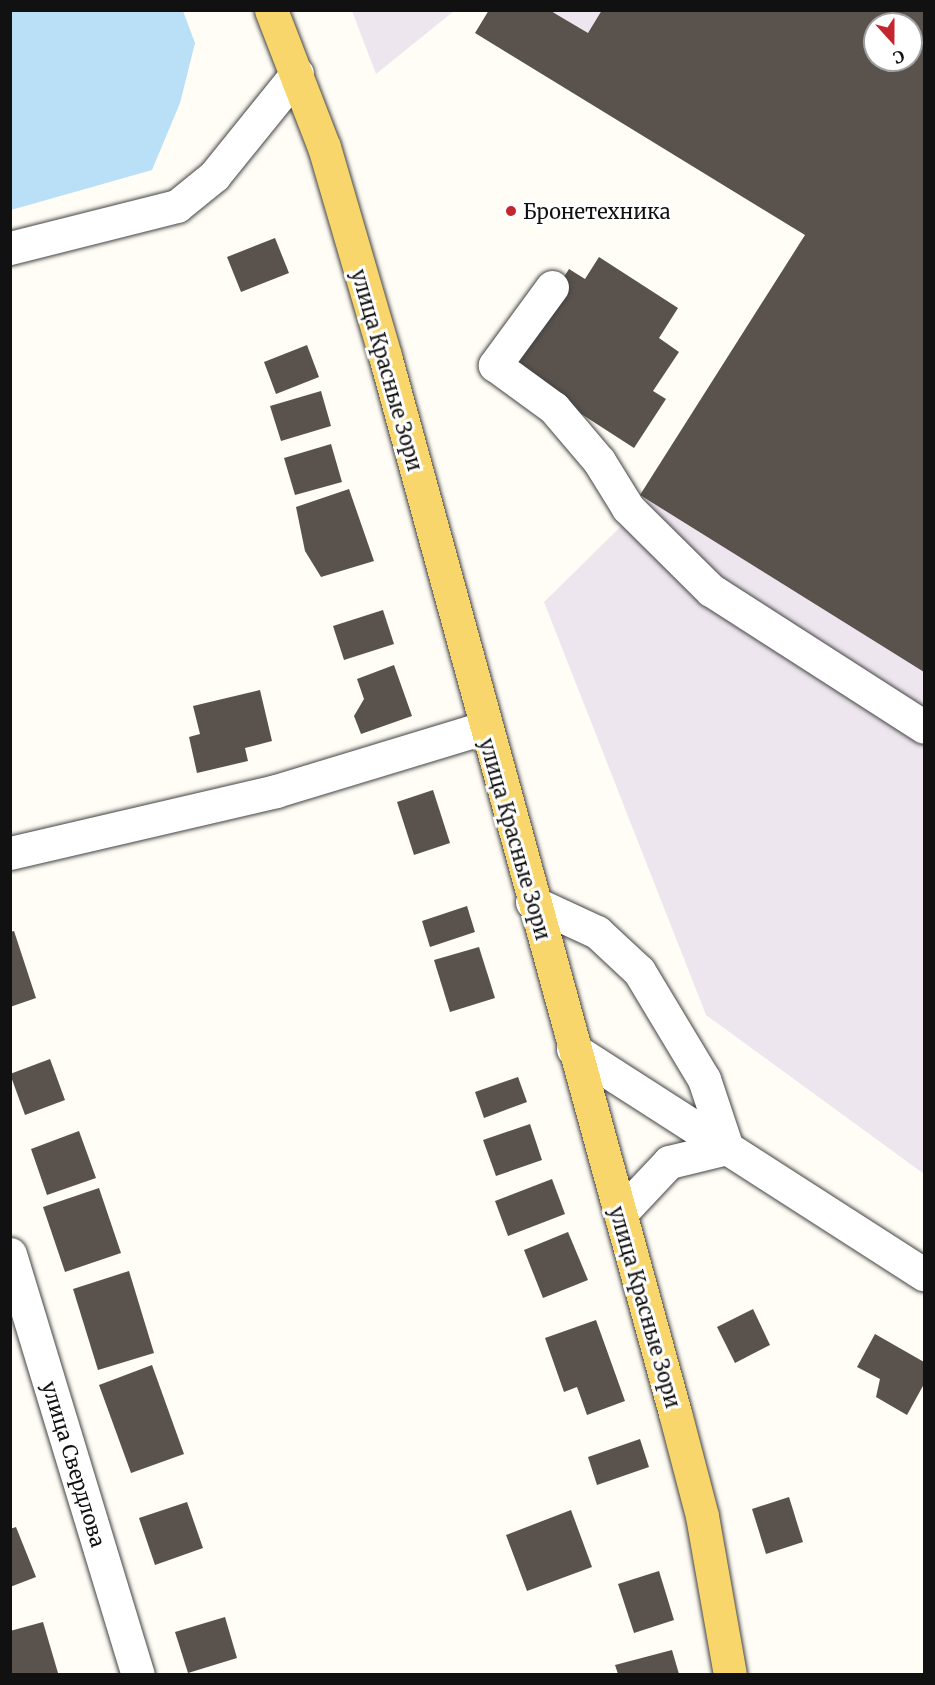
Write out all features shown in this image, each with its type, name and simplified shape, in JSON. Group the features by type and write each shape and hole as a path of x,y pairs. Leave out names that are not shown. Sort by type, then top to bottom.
{"main road":[{"name":"улица Красные Зори","path":"271,10 297,73 385,356 484,728 702,1516 730,1674"}],"street":[{"path":"10,248 177,206 214,176 297,73"},
{"path":"552,287 495,365 554,408 599,461 628,508 711,590 924,727"},
{"path":"10,853 276,790 484,728"},
{"path":"532,902 597,932 639,971 704,1079 727,1148"},
{"path":"573,1049 924,1274"},
{"path":"620,1214 669,1162 727,1148"},
{"name":"улица Свердлова","path":"10,1254 138,1674"}],"shaded area":[{"path":"352,10 454,11 376,74"},
{"path":"495,11 924,11 924,1174 706,1015 544,602 668,480 830,217"}],"water":[{"path":"11,10 183,11 195,43 180,103 152,170 11,210"}],"building":[{"path":"489,10 549,10 588,33 602,10 924,10 924,672 640,495 805,235 475,33"},
{"path":"275,238 289,273 241,292 227,257"},
{"path":"599,257 678,308 659,338 679,352 653,391 666,399 634,448 507,366 569,269 585,279"},
{"path":"307,345 319,377 276,394 264,362"},
{"path":"321,391 331,426 281,441 270,406"},
{"path":"331,444 342,482 295,495 284,458"},
{"path":"349,489 374,561 321,577 305,551 296,507"},
{"path":"383,610 394,644 344,660 333,626"},
{"path":"394,665 412,716 361,734 354,716 364,699 357,679"},
{"path":"260,690 272,741 245,748 248,761 197,773 189,737 200,734 193,706"},
{"path":"433,790 450,843 414,855 397,802"},
{"path":"467,906 475,932 430,947 422,921"},
{"path":"14,931 36,998 10,1007 10,932"},
{"path":"479,947 495,998 450,1012 434,960"},
{"path":"50,1059 65,1100 25,1115 10,1074"},
{"path":"518,1077 527,1102 484,1118 475,1092"},
{"path":"530,1124 542,1160 496,1176 483,1140"},
{"path":"79,1131 96,1178 47,1195 31,1149"},
{"path":"552,1179 565,1214 508,1236 495,1201"},
{"path":"99,1188 121,1253 65,1272 43,1207"},
{"path":"568,1232 588,1280 543,1298 524,1250"},
{"path":"129,1271 154,1353 98,1370 73,1289"},
{"path":"753,1309 770,1345 735,1363 717,1327"},
{"path":"596,1320 625,1401 587,1415 577,1387 564,1392 545,1338"},
{"path":"875,1334 924,1362 924,1384 907,1415 876,1397 880,1379 857,1367"},
{"path":"152,1365 184,1454 131,1473 99,1385"},
{"path":"640,1439 649,1467 597,1485 588,1457"},
{"path":"789,1497 803,1542 766,1554 752,1509"},
{"path":"187,1502 203,1548 155,1565 139,1518"},
{"path":"571,1510 592,1567 527,1591 506,1535"},
{"path":"16,1527 36,1577 10,1587 10,1529"},
{"path":"659,1571 674,1620 634,1633 618,1584"},
{"path":"225,1617 237,1658 188,1673 175,1632"},
{"path":"43,1622 58,1673 10,1674 10,1631"},
{"path":"672,1650 679,1674 618,1674 615,1665"}],"place":[{"name":"Бронетехника","path":"511,211"}]}
